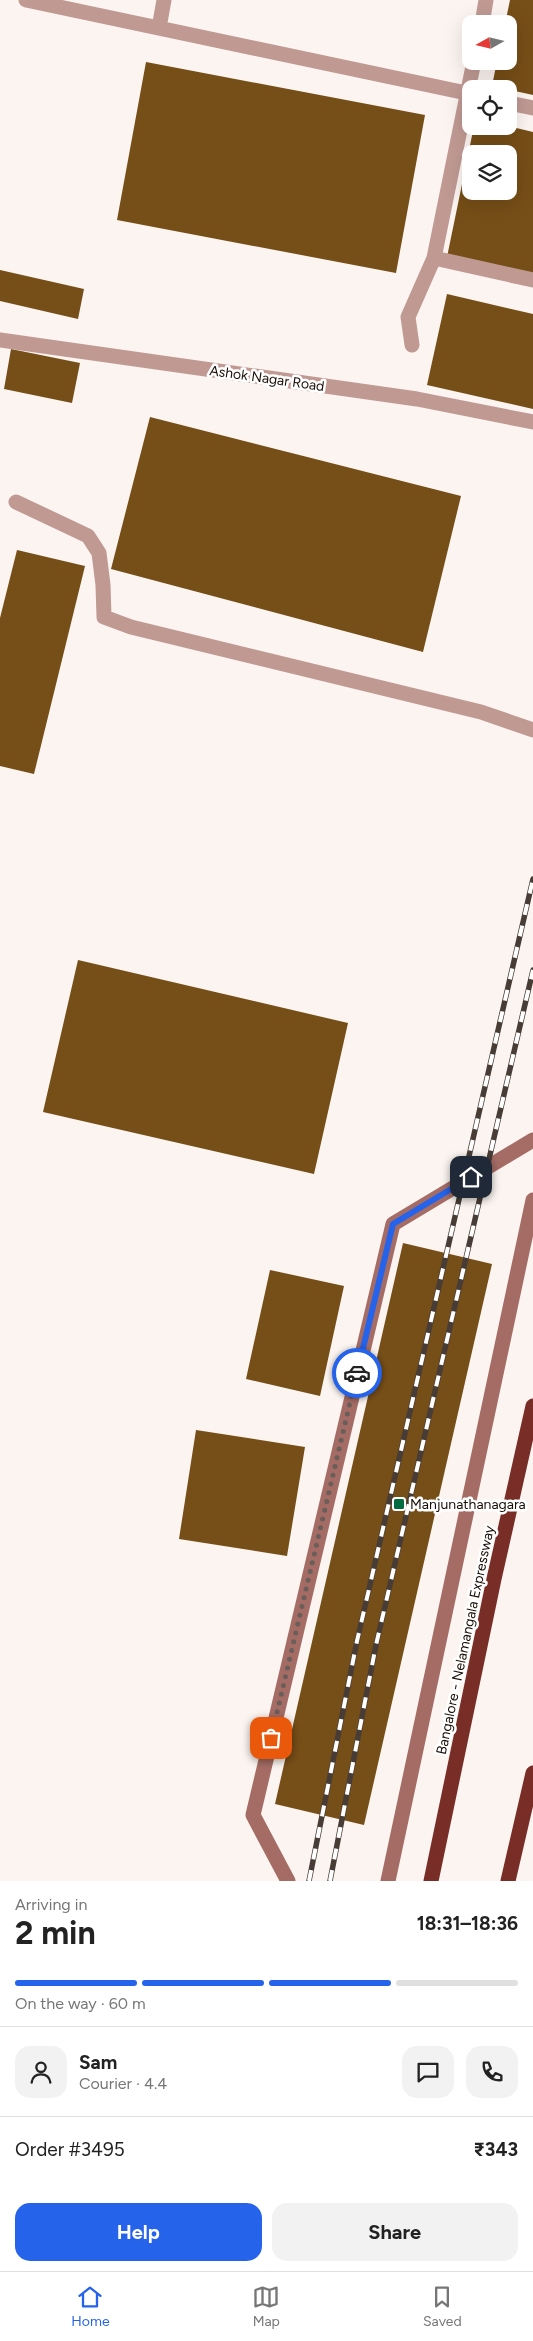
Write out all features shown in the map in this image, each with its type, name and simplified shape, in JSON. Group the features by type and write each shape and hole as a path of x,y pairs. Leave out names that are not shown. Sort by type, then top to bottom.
{"highway":[{"name":"Bangalore - Nelamangala Expressway","path":"431,1881 494,1579 533,1406"},
{"path":"508,1881 533,1773"}],"street":[{"path":"26,0 462,92"},
{"path":"159,28 164,0"},
{"path":"484,15 486,0"},
{"path":"517,105 533,108"},
{"path":"412,345 408,317 434,258 462,130"},
{"path":"434,258 533,280"},
{"name":"Ashok Nagar Road","path":"0,340 418,399 533,422"},
{"path":"16,502 88,536 99,553 104,617 131,627 481,712 533,730"},
{"path":"288,1881 253,1815 393,1224 533,1140"},
{"path":"388,1881 533,1200"}],"building":[{"path":"510,0 533,0 533,95 517,91 517,80 493,80 495,70 518,70 518,15 507,15"},
{"path":"146,62 425,115 396,273 117,220"},
{"path":"517,128 533,132 533,275 447,257 462,184 462,200 517,200 517,145 470,145 472,135 517,135"},
{"path":"0,270 84,289 78,319 0,301"},
{"path":"447,294 533,314 533,409 427,385"},
{"path":"11,349 80,363 72,403 4,389"},
{"path":"150,417 461,496 423,652 111,569"},
{"path":"17,550 85,566 34,774 0,766 0,618"},
{"path":"78,960 348,1023 314,1174 43,1112"},
{"path":"403,1243 492,1264 364,1825 275,1804"},
{"path":"270,1270 344,1286 320,1396 246,1379"},
{"path":"196,1430 305,1447 287,1556 179,1539"}],"railway":[{"path":"309,1881 357,1641 533,879"},
{"path":"330,1881 376,1645 533,970"}],"way so far":[{"path":"271,1738 357,1373"}],"place":[{"name":"Manjunathanagara","path":"399,1504"}],"route":[{"path":"357,1373 393,1224 471,1177"}]}
